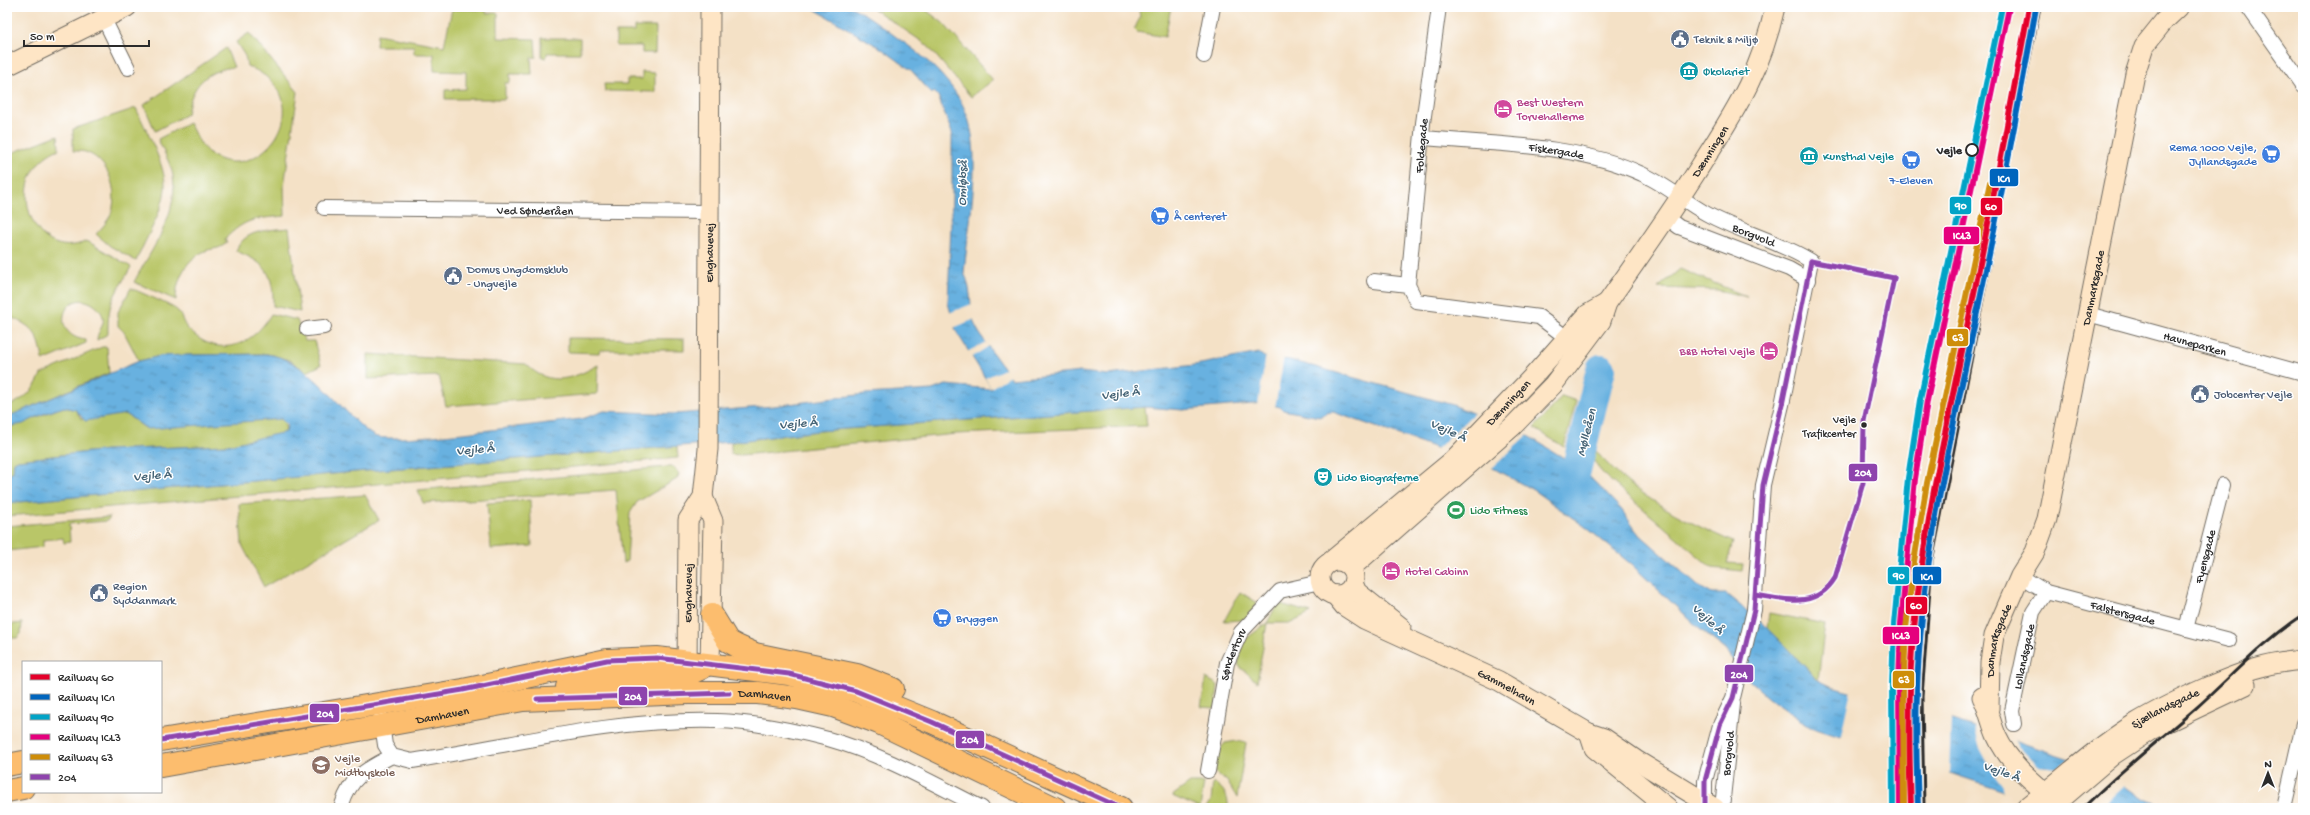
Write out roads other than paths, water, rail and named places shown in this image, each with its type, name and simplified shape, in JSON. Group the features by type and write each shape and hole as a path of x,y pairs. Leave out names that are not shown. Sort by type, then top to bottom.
{"main road":[{"path":"712,615 728,641 736,646 755,654 857,675 898,691 937,710 993,749"},
{"name":"Damhaven","path":"162,740 463,690 607,660 658,658 687,677 758,693 797,698 833,706 879,722 1026,799 1055,808"},
{"name":"Damhaven","path":"162,766 523,700 687,677 710,664 789,674 856,691 899,707 1121,808"},
{"path":"7,765 22,762"},
{"path":"7,791 22,788"}],"street":[{"path":"7,66 127,7"},
{"name":"Enghavevej","path":"687,677 688,520 703,497 708,449 710,399 708,334 708,212 710,7"},
{"path":"1204,56 1213,7"},
{"name":"Foldegade","path":"1408,285 1433,43 1439,7"},
{"name":"Dæmningen","path":"1331,561 1461,462 1513,426 1553,385 1601,321 1607,303 1681,197 1741,101 1762,58 1775,7"},
{"name":"Danmarksgade","path":"2051,801 2006,754 1996,736 1988,709 1990,662 1994,636 2020,576 2035,552 2047,519 2135,74 2144,46 2164,21 2179,7"},
{"path":"2248,7 2303,85"},
{"path":"104,19 128,68"},
{"name":"Fiskergade","path":"1423,138 1580,153 1612,162 1643,174 1681,197"},
{"name":"Borgvold","path":"1681,197 1707,214 1794,251 1811,261 1782,405 1763,485 1754,610 1738,681 1733,698 1720,725 1706,776 1712,807"},
{"name":"Ved Sønderåen","path":"324,208 708,212"},
{"name":"Borgvold","path":"1667,218 1679,227 1789,269 1808,280"},
{"path":"1374,281 1408,285 1416,301 1539,317 1567,338"},
{"name":"Dæmningen","path":"1352,576 1461,462 1494,418 1588,314 1607,303"},
{"name":"Havneparken","path":"2088,314 2303,373"},
{"path":"307,329 324,327"},
{"name":"Fyensgade","path":"2186,629 2223,485"},
{"name":"Enghavevej","path":"703,497 713,521 710,664"},
{"path":"1331,561 1342,561 1352,576 1346,592 1335,595 1325,591 1320,582 1320,572 1331,561"},
{"name":"Gammelhavn","path":"1352,576 1357,592 1422,645"},
{"name":"Falstersgade","path":"2020,576 2046,592 2229,640"},
{"name":"Søndertorv","path":"1208,771 1227,663 1241,632 1280,591 1320,582"},
{"name":"Lollandsgade","path":"2014,724 2012,711 2033,612 2046,592"},
{"name":"Gammelhavn","path":"1335,595 1344,606 1364,619 1498,681 1589,733 1604,738 1712,807"},
{"name":"Sjællandsgade","path":"2051,801 2089,757 2134,724 2196,692 2233,676 2275,662 2303,662"},
{"name":"Sjællandsgade","path":"2051,801 2113,755 2173,719 2236,688 2303,662"},
{"path":"378,704 383,726 385,745 392,756"},
{"path":"342,805 346,792 364,770 392,756 412,761 602,728 659,722 719,721 774,728 828,740 878,756 982,808"},
{"path":"2284,808 2303,724"},
{"path":"1589,733 1594,748 1668,808"},
{"path":"2027,807 2051,801"}],"water":[{"path":"847,6 856,9 869,17 930,63 949,84 963,106 968,118 972,135 974,154 973,194 964,273 967,278 972,316 976,327 1012,379 1081,372 1108,375 1195,365 1259,353 1264,357 1290,360 1453,405 1528,436 1582,469 1621,509 1637,532 1698,586 1712,594 1726,594 1762,623 1818,680 1835,688 1959,722 2100,769 2143,799 2174,808 2056,808 1810,727 1769,698 1750,681 1726,650 1702,631 1632,565 1587,528 1533,490 1491,467 1333,412 1326,413 1320,417 1283,410 1280,407 1264,403 1183,410 1145,407 818,431 731,442 377,470 7,503 7,476 13,472 14,462 18,460 107,450 227,445 286,432 287,425 281,419 147,429 126,414 85,421 76,410 64,407 43,414 23,424 7,427 7,417 139,361 160,356 267,354 280,357 303,370 313,378 368,432 374,436 387,438 409,438 473,432 582,419 604,411 676,414 774,406 865,394 932,390 946,385 992,389 956,331 948,303 952,197 952,133 938,96 934,92 932,94 911,70 882,49 811,7"}],"waterway":[{"name":"Mølleåen","path":"1570,495 1601,369"}],"railway":[{"path":"1924,808 1922,696 1932,562 2040,7"},
{"path":"2083,808 2124,770 2195,709 2260,648 2303,615"}],"rail line":[{"name":"90","path":"1893,808 1892,686 1894,624 1908,478 1920,400 2002,7"},
{"name":"60","path":"1911,808 1909,728 1910,689 1916,605 1922,562 1945,432 1987,229 2029,7"},
{"name":"ICL3","path":"1900,808 1899,686 1901,624 1915,479 1927,401 2009,8"},
{"name":"IC1","path":"1918,808 1916,711 1919,653 1928,566 1942,479 2001,196 2036,8"},
{"name":"63","path":"1904,808 1903,692 1906,629 1914,562 1927,483 1990,182"}],"place":[{"name":"Teknik & Miljø","path":"1680,39"},
{"name":"Økolariet","path":"1689,71"},
{"name":"Best Western Torvehallerne","path":"1503,109"},
{"name":"Vejle","path":"1972,150"},
{"name":"Rema 1000 Vejle, Jyllandsgade","path":"2271,154"},
{"name":"Kunsthal Vejle","path":"1809,156"},
{"name":"7-Eleven","path":"1911,160"},
{"name":"Å centeret","path":"1160,216"},
{"name":"Domus Ungdomsklub - Ungvejle","path":"453,276"},
{"name":"B&B Hotel Vejle","path":"1769,351"},
{"name":"Jobcenter Vejle","path":"2200,394"},
{"name":"Vejle Trafikcenter","path":"1864,425"},
{"name":"Lido Biograferne","path":"1323,477"},
{"name":"Lido Fitness","path":"1456,510"},
{"name":"Hotel Cabinn","path":"1391,571"},
{"name":"Region Syddanmark","path":"99,593"},
{"name":"Bryggen","path":"942,618"},
{"name":"Vejle Midtbyskole","path":"321,765"}],"water label":[{"name":"Omløbså","path":"961,183"},
{"name":"Vejle Å","path":"1120,392"},
{"name":"Vejle Å","path":"798,422"},
{"name":"Vejle Å","path":"1449,429"},
{"name":"Vejle Å","path":"475,448"},
{"name":"Vejle Å","path":"152,474"},
{"name":"Vejle Å","path":"1709,618"},
{"name":"Vejle Å","path":"2002,770"}]}
